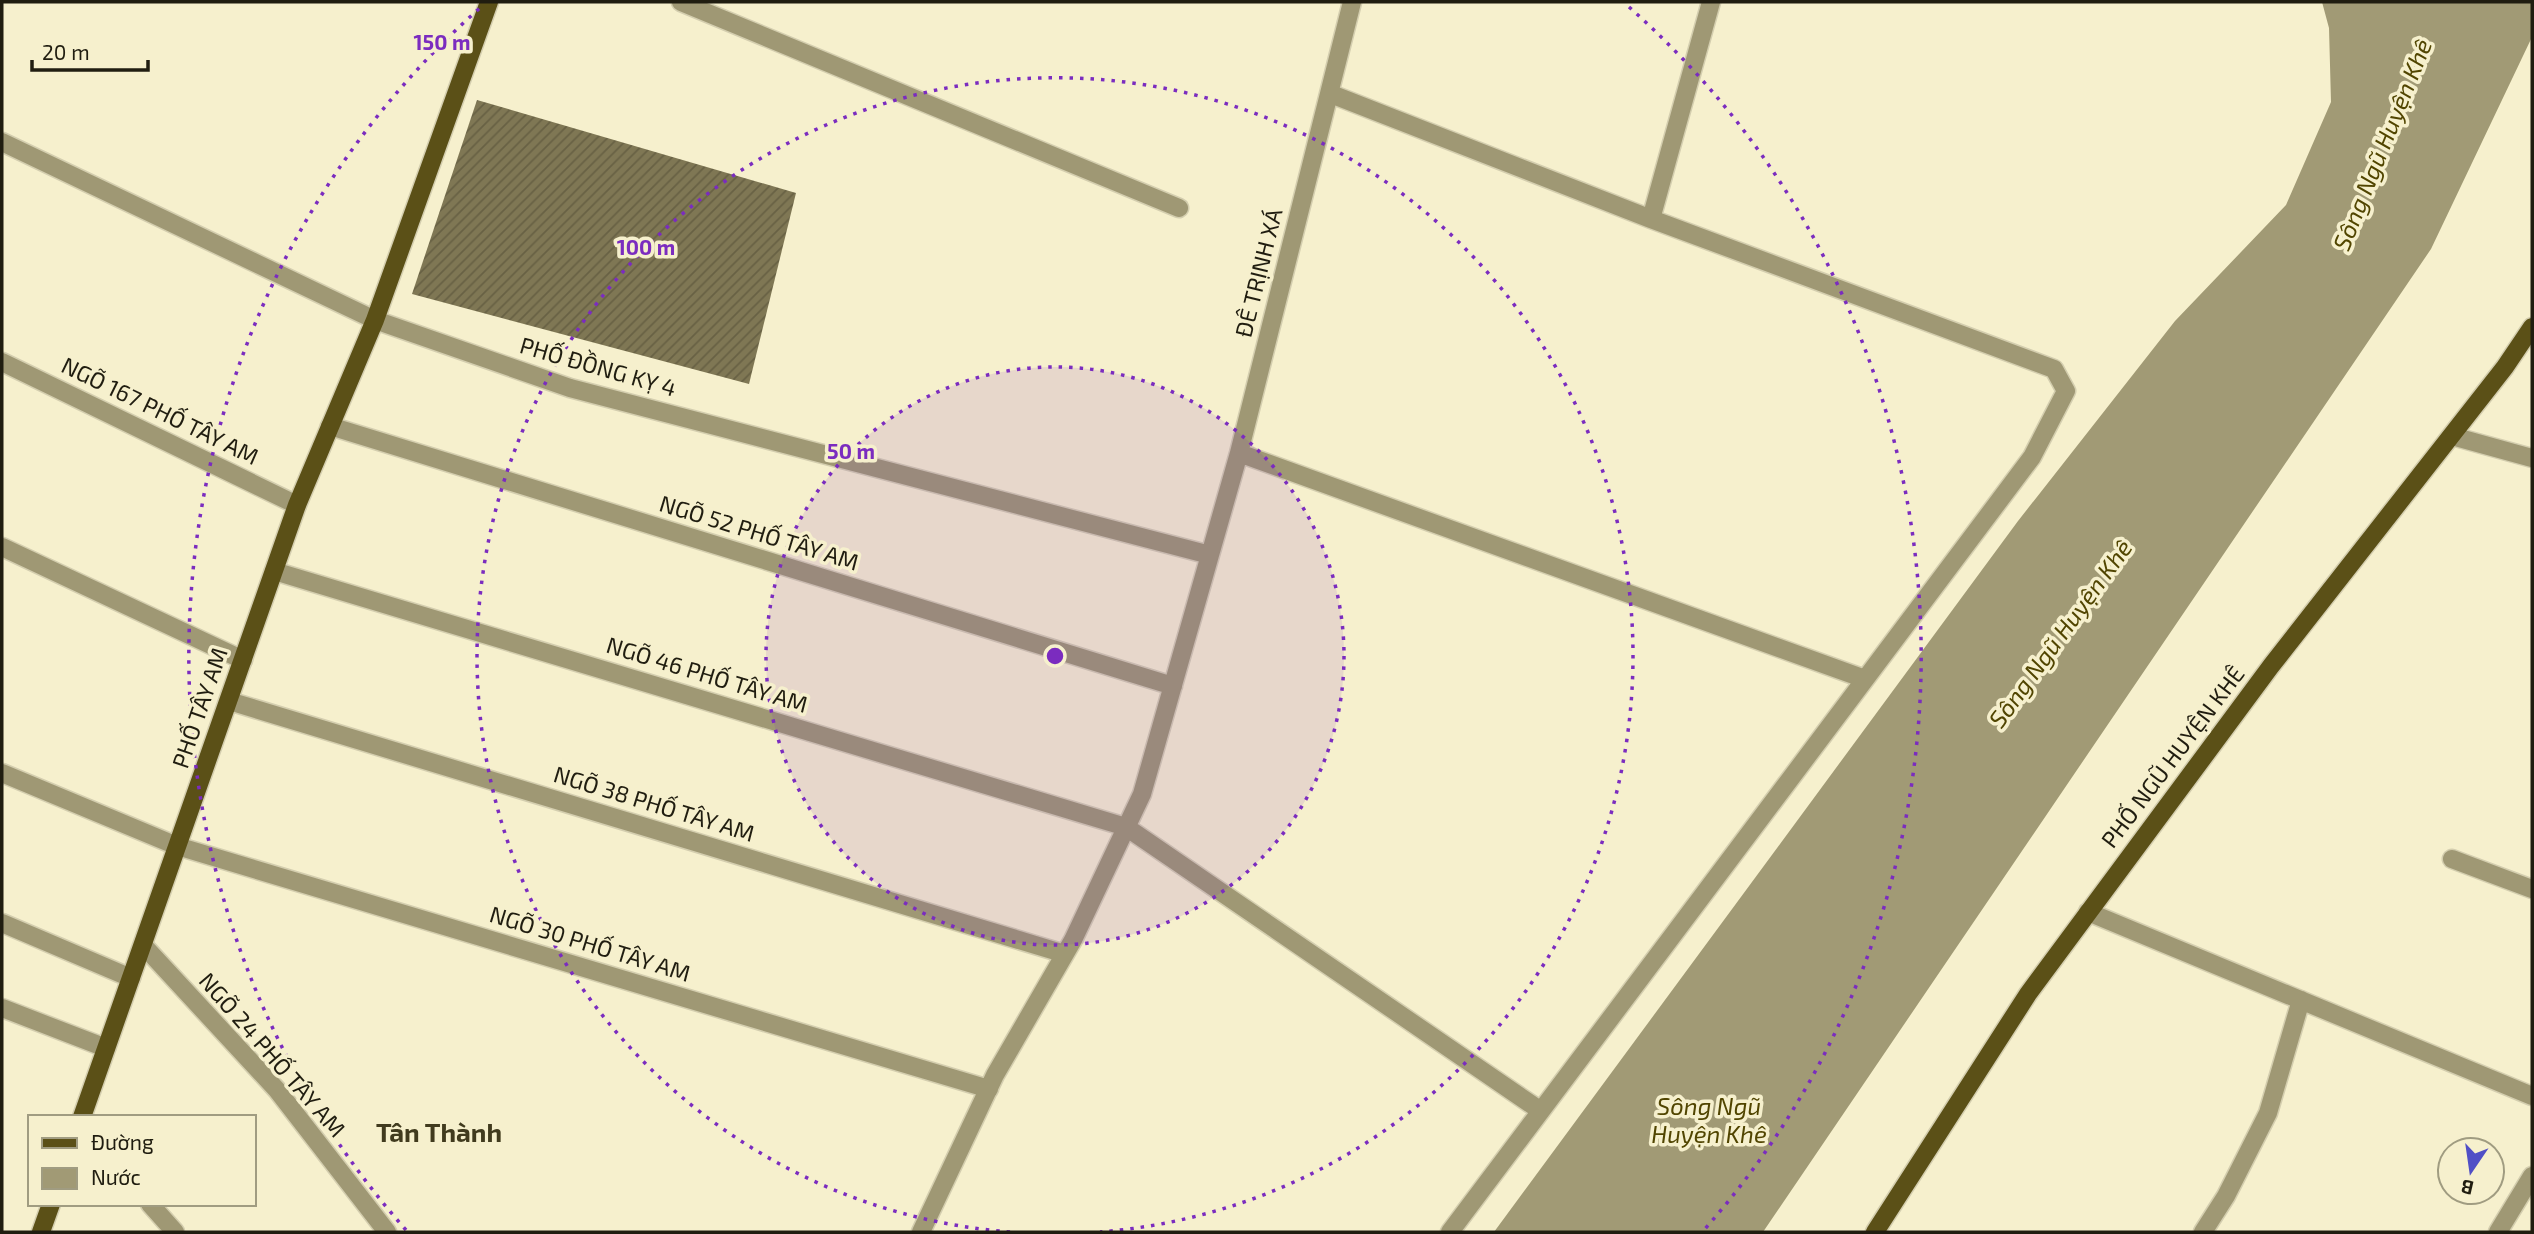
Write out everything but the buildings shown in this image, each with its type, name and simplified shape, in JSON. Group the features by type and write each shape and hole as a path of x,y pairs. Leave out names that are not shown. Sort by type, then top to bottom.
{"main road":[{"name":"PHỐ TÂY AM","path":"83,1115 297,505 375,320 489,2"},
{"name":"PHỐ NGŨ HUYỆN KHÊ","path":"1875,1232 2028,993 2271,666 2505,368 2532,327"},
{"path":"41,1232 50,1206"}],"street":[{"path":"681,2 1179,208"},
{"name":"ĐÊ TRỊNH XÁ","path":"921,1232 989,1088 1065,954 1142,794 1239,453 1352,2"},
{"path":"1651,219 1712,2"},
{"path":"1331,94 1651,219 2054,369 2066,391 2032,457 1450,1232"},
{"name":"PHỐ ĐỒNG KỴ 4","path":"2,142 375,320 570,388 1210,555"},
{"name":"NGÕ 167 PHỐ TÂY AM","path":"2,362 297,505"},
{"name":"NGÕ 52 PHỐ TÂY AM","path":"330,426 1173,686"},
{"path":"2452,436 2532,458"},
{"path":"1239,453 1865,679"},
{"path":"2,547 243,660"},
{"name":"NGÕ 46 PHỐ TÂY AM","path":"274,571 1126,827 1541,1111"},
{"name":"NGÕ 38 PHỐ TÂY AM","path":"229,701 1065,954"},
{"name":"NGÕ 30 PHỐ TÂY AM","path":"2,773 177,846 989,1088"},
{"path":"2452,859 2532,889"},
{"path":"2088,912 2532,1096"},
{"path":"2,922 131,978"},
{"name":"NGÕ 24 PHỐ TÂY AM","path":"143,945 277,1090 387,1232"},
{"path":"2203,1232 2226,1196 2268,1113 2301,1000"},
{"path":"2,1008 106,1048"},
{"path":"2498,1232 2532,1176"},
{"path":"152,1206 175,1232"}],"water":[{"name":"Sông Ngũ Huyện Khê","path":"2322,2 2532,2 2532,37 2431,249 1763,1232 1494,1232 2018,521 2175,321 2286,205 2331,102 2329,28"}],"district":[{"name":"Tân Thành","path":"439,1133"}]}
